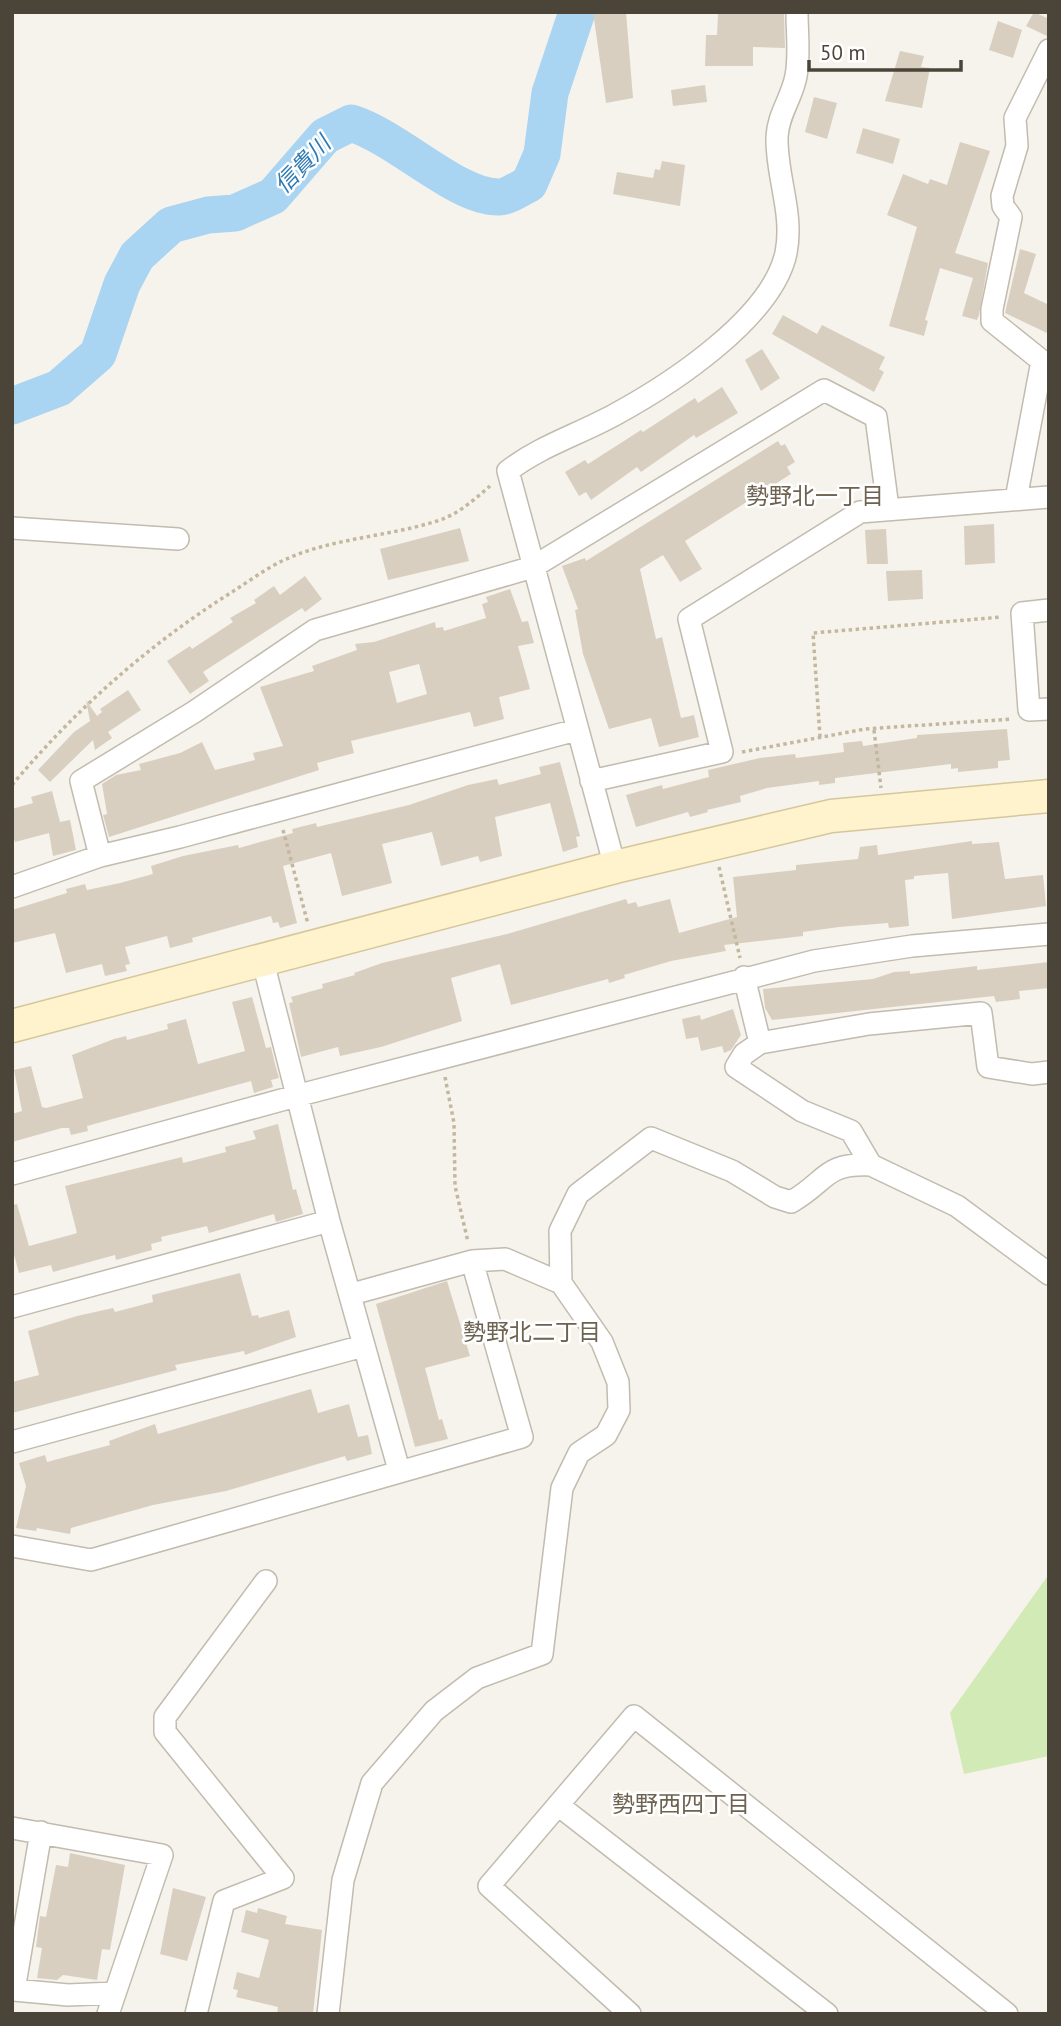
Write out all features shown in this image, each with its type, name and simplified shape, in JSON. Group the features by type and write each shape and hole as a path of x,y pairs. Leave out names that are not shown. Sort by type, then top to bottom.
{"street":[{"path":"615,867 508,471 524,458 615,414 666,383 743,324 762,303 786,254 789,217 777,140 782,111 797,74 797,12"},
{"path":"1016,499 1042,361 999,329 992,321 992,309 1011,217 1003,206 1002,196 1017,146 1015,118 1049,50"},
{"path":"100,856 81,781 194,712 315,630 533,567 824,390 876,417 887,508"},
{"path":"590,781 722,752 689,619 860,512 1049,496"},
{"path":"12,528 178,539"},
{"path":"1049,610 1022,613 1029,710 1049,709"},
{"path":"12,887 100,856 576,730"},
{"path":"12,1026 615,867 831,816 1049,796"},
{"path":"12,1174 744,977 814,961 912,946 1049,934"},
{"path":"262,958 329,1221 352,1294 363,1346 399,1470"},
{"path":"744,977 760,1043"},
{"path":"871,1165 851,1131 802,1111 736,1068 744,1054 760,1043 869,1024 981,1013 988,1067 1032,1074 1049,1072"},
{"path":"561,1283 560,1231 578,1194 651,1138 732,1171 775,1197 791,1202 808,1192 835,1167 871,1165 957,1206 1049,1274"},
{"path":"12,1307 329,1221"},
{"path":"328,2014 342,1880 372,1783 434,1711 477,1678 542,1654 562,1488 579,1453 606,1435 618,1410 618,1382 602,1342 561,1283 505,1259 472,1261 352,1294"},
{"path":"12,1546 91,1560 522,1437 472,1261"},
{"path":"12,1442 363,1346"},
{"path":"196,2014 224,1901 283,1878 165,1731 165,1717 265,1581"},
{"path":"630,2014 489,1886 634,1716 1007,2014"},
{"path":"558,1805 827,2014"},
{"path":"12,1828 41,1832 162,1855 111,2004 68,1995 14,1990 41,1832"}],"path":[{"path":"12,785 70,719 110,681 192,617 282,561 370,534 438,521 466,506 508,471"},
{"path":"820,737 813,633 1007,617"},
{"path":"722,752 737,753 874,729 1014,719 1013,706"},
{"path":"874,729 882,797"},
{"path":"278,811 310,933"},
{"path":"718,860 744,977"},
{"path":"442,1058 454,1123 454,1186 472,1261"}],"green space":[{"path":"1049,1574 1049,1756 964,1774 950,1713"}],"building":[{"path":"593,12 626,12 633,98 606,103"},
{"path":"1034,12 1049,19 1049,37 1026,26"},
{"path":"784,13 785,48 753,47 753,66 705,66 706,35 717,35 718,14"},
{"path":"998,21 1022,30 1013,58 989,50"},
{"path":"900,51 924,56 921,67 930,68 922,108 885,101"},
{"path":"705,85 707,102 673,106 671,90"},
{"path":"814,97 837,103 827,139 805,132"},
{"path":"863,128 900,139 893,164 856,153"},
{"path":"960,142 990,151 955,253 988,263 979,315 977,320 962,316 973,278 940,268 925,320 928,321 924,336 889,326 917,227 887,215 903,174 928,184 930,179 947,185"},
{"path":"662,161 685,165 680,206 613,194 617,172 653,178 655,169 660,170"},
{"path":"1020,249 1036,254 1024,293 1049,305 1049,334 1005,313"},
{"path":"783,315 817,334 822,325 885,357 879,369 884,372 874,392 772,334"},
{"path":"762,349 780,378 761,391 745,360"},
{"path":"722,387 738,413 696,438 694,435 641,472 637,467 591,500 586,492 579,496 565,472 585,460 588,464 695,398 698,403"},
{"path":"778,441 781,446 785,444 795,462 787,467 791,474 685,541 702,569 680,582 663,555 640,569 656,639 662,637 681,718 694,715 699,737 659,747 651,718 609,729 583,654 575,610 578,609 562,566 585,558 586,561"},
{"path":"994,524 995,563 965,565 964,526"},
{"path":"460,528 469,561 388,580 380,549"},
{"path":"886,529 888,564 867,564 865,530"},
{"path":"922,570 923,599 888,601 886,571"},
{"path":"305,576 322,599 305,612 302,608 203,672 209,681 190,694 167,661 190,646 192,649 233,622 230,618 256,603 254,600 274,586 280,595"},
{"path":"510,589 522,622 528,621 534,643 518,646 530,689 499,697 504,719 474,727 470,712 351,741 354,753 317,763 319,770 109,837 103,815 107,814 102,784 116,775 141,770 139,764 180,753 202,742 215,770 255,760 253,753 283,746 260,687 314,671 312,666 357,650 355,644 374,642 435,622 436,628 443,627 444,631 486,618 482,604 488,602 486,597","holes":["419,664 427,694 397,703 389,672"]},
{"path":"128,690 141,710 108,732 112,738 95,750 93,740 50,782 38,770 74,732 90,721 86,700 97,716 102,712 100,709"},
{"path":"1007,729 1010,760 998,761 998,768 958,772 958,768 951,769 951,764 835,778 835,783 819,785 819,781 767,788 740,796 741,802 707,810 708,812 690,817 688,812 636,827 626,795 662,785 663,789 709,777 708,770 760,758 795,754 796,758 844,752 843,743 862,741 863,746 917,738 917,735"},
{"path":"560,762 580,836 576,837 578,847 563,852 550,803 495,817 502,856 480,862 478,856 441,866 432,832 382,844 392,883 342,896 331,853 283,866 297,923 280,928 278,922 273,923 271,916 192,938 193,942 170,948 167,936 125,947 130,964 125,965 127,971 105,976 102,964 66,973 55,933 12,943 12,910 67,893 66,889 85,884 87,890 120,883 153,874 151,866 183,856 238,845 239,848 293,833 292,829 316,823 317,827 409,805 468,785 497,779 499,785 541,774 539,767"},
{"path":"52,791 60,822 70,820 76,850 53,856 49,833 15,842 12,832 12,809 33,803 31,797"},
{"path":"972,841 972,844 999,842 1005,879 1043,875 1046,906 952,919 948,873 914,876 914,879 905,880 909,926 889,928 888,923 839,927 803,932 803,936 724,945 726,951 671,961 624,975 625,978 609,983 608,979 511,1005 500,964 451,978 462,1021 381,1047 340,1056 338,1047 301,1057 289,1003 293,1002 291,997 323,988 322,984 355,975 354,973 382,963 507,934 626,899 628,904 636,902 638,907 670,899 679,933 737,917 733,877 796,870 796,865 858,859 860,847 877,845 878,855"},
{"path":"1049,962 1049,988 1019,991 1020,999 996,1002 994,996 772,1020 765,1008 763,989 873,979 894,972 910,971 910,974 977,966 977,970"},
{"path":"252,997 266,1048 271,1047 279,1078 271,1080 273,1087 254,1093 251,1081 87,1126 88,1131 71,1135 69,1128 62,1128 12,1142 12,1114 22,1111 14,1070 31,1066 42,1107 46,1108 83,1098 72,1055 114,1039 126,1036 127,1040 168,1029 167,1024 186,1019 198,1064 245,1051 232,1002"},
{"path":"733,1009 741,1035 731,1050 724,1053 722,1046 701,1051 698,1037 686,1039 682,1019 700,1015 701,1020"},
{"path":"278,1124 293,1190 296,1189 303,1214 276,1222 274,1214 209,1233 207,1226 161,1237 162,1241 151,1244 152,1250 116,1260 115,1255 53,1272 51,1265 19,1273 12,1247 12,1205 17,1204 29,1246 74,1234 77,1233 65,1186 182,1157 183,1163 226,1152 225,1147 256,1139 253,1131"},
{"path":"240,1273 252,1316 258,1315 259,1318 289,1310 296,1337 245,1355 244,1351 175,1365 177,1370 12,1413 12,1382 39,1375 28,1331 77,1316 113,1308 115,1312 153,1302 152,1295"},
{"path":"447,1281 470,1356 425,1368 439,1420 442,1419 448,1439 415,1447 376,1304"},
{"path":"311,1389 318,1413 349,1404 358,1437 368,1435 372,1454 347,1461 345,1456 226,1491 153,1505 71,1528 70,1534 37,1528 36,1531 16,1528 26,1486 19,1463 45,1455 47,1462 110,1445 109,1441 155,1424 158,1434"},
{"path":"70,1853 125,1865 110,1950 102,1949 97,1980 63,1975 57,1980 37,1978 42,1948 36,1947 40,1916 46,1917 56,1865 68,1867"},
{"path":"173,1888 206,1897 187,1961 160,1954"},
{"path":"258,1908 287,1916 285,1924 322,1930 313,2014 277,2014 278,2007 236,1997 238,1990 233,1989 237,1972 259,1978 269,1940 241,1932 246,1910 257,1913"}],"waterway":[{"name":"信貴川","path":"12,406 59,388 98,354 122,284 137,256 171,225 208,215 235,213 273,196 325,136 351,123 388,141 446,178 483,195 503,197 529,184 542,154 550,93 577,12"}],"district":[{"name":"勢野北一丁目","path":"815,495"},
{"name":"勢野北二丁目","path":"532,1331"},
{"name":"勢野西四丁目","path":"681,1803"}]}
